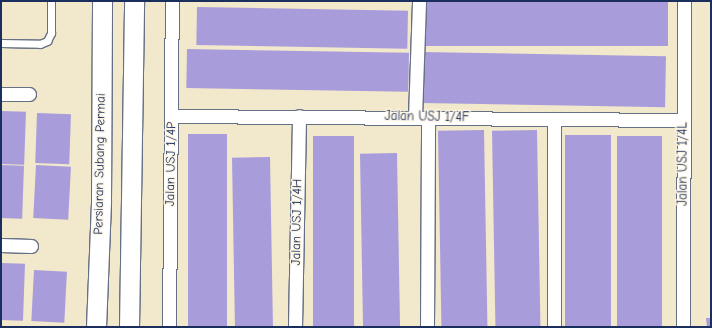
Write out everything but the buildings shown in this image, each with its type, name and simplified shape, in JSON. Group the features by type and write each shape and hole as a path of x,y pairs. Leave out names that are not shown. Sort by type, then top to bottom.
{"main road":[{"name":"Persiaran Subang Permai","path":"96,327 101,200 102,1"},
{"path":"129,327 134,1"}],"street":[{"name":"Jalan USJ 1/4P","path":"169,327 172,1"},
{"path":"414,116 419,1"},
{"name":"Jalan USJ 1/4L","path":"683,327 682,120 684,1"},
{"path":"1,94 30,94"},
{"name":"Jalan USJ 1/4F","path":"172,116 414,116 428,118 554,120 682,120"},
{"name":"Jalan USJ 1/4H","path":"295,327 299,116"},
{"path":"427,327 428,118"},
{"path":"554,120 554,327"},
{"path":"1,246 31,246"}],"lane":[{"path":"1,43 40,44 47,41 51,33 51,1"}]}
